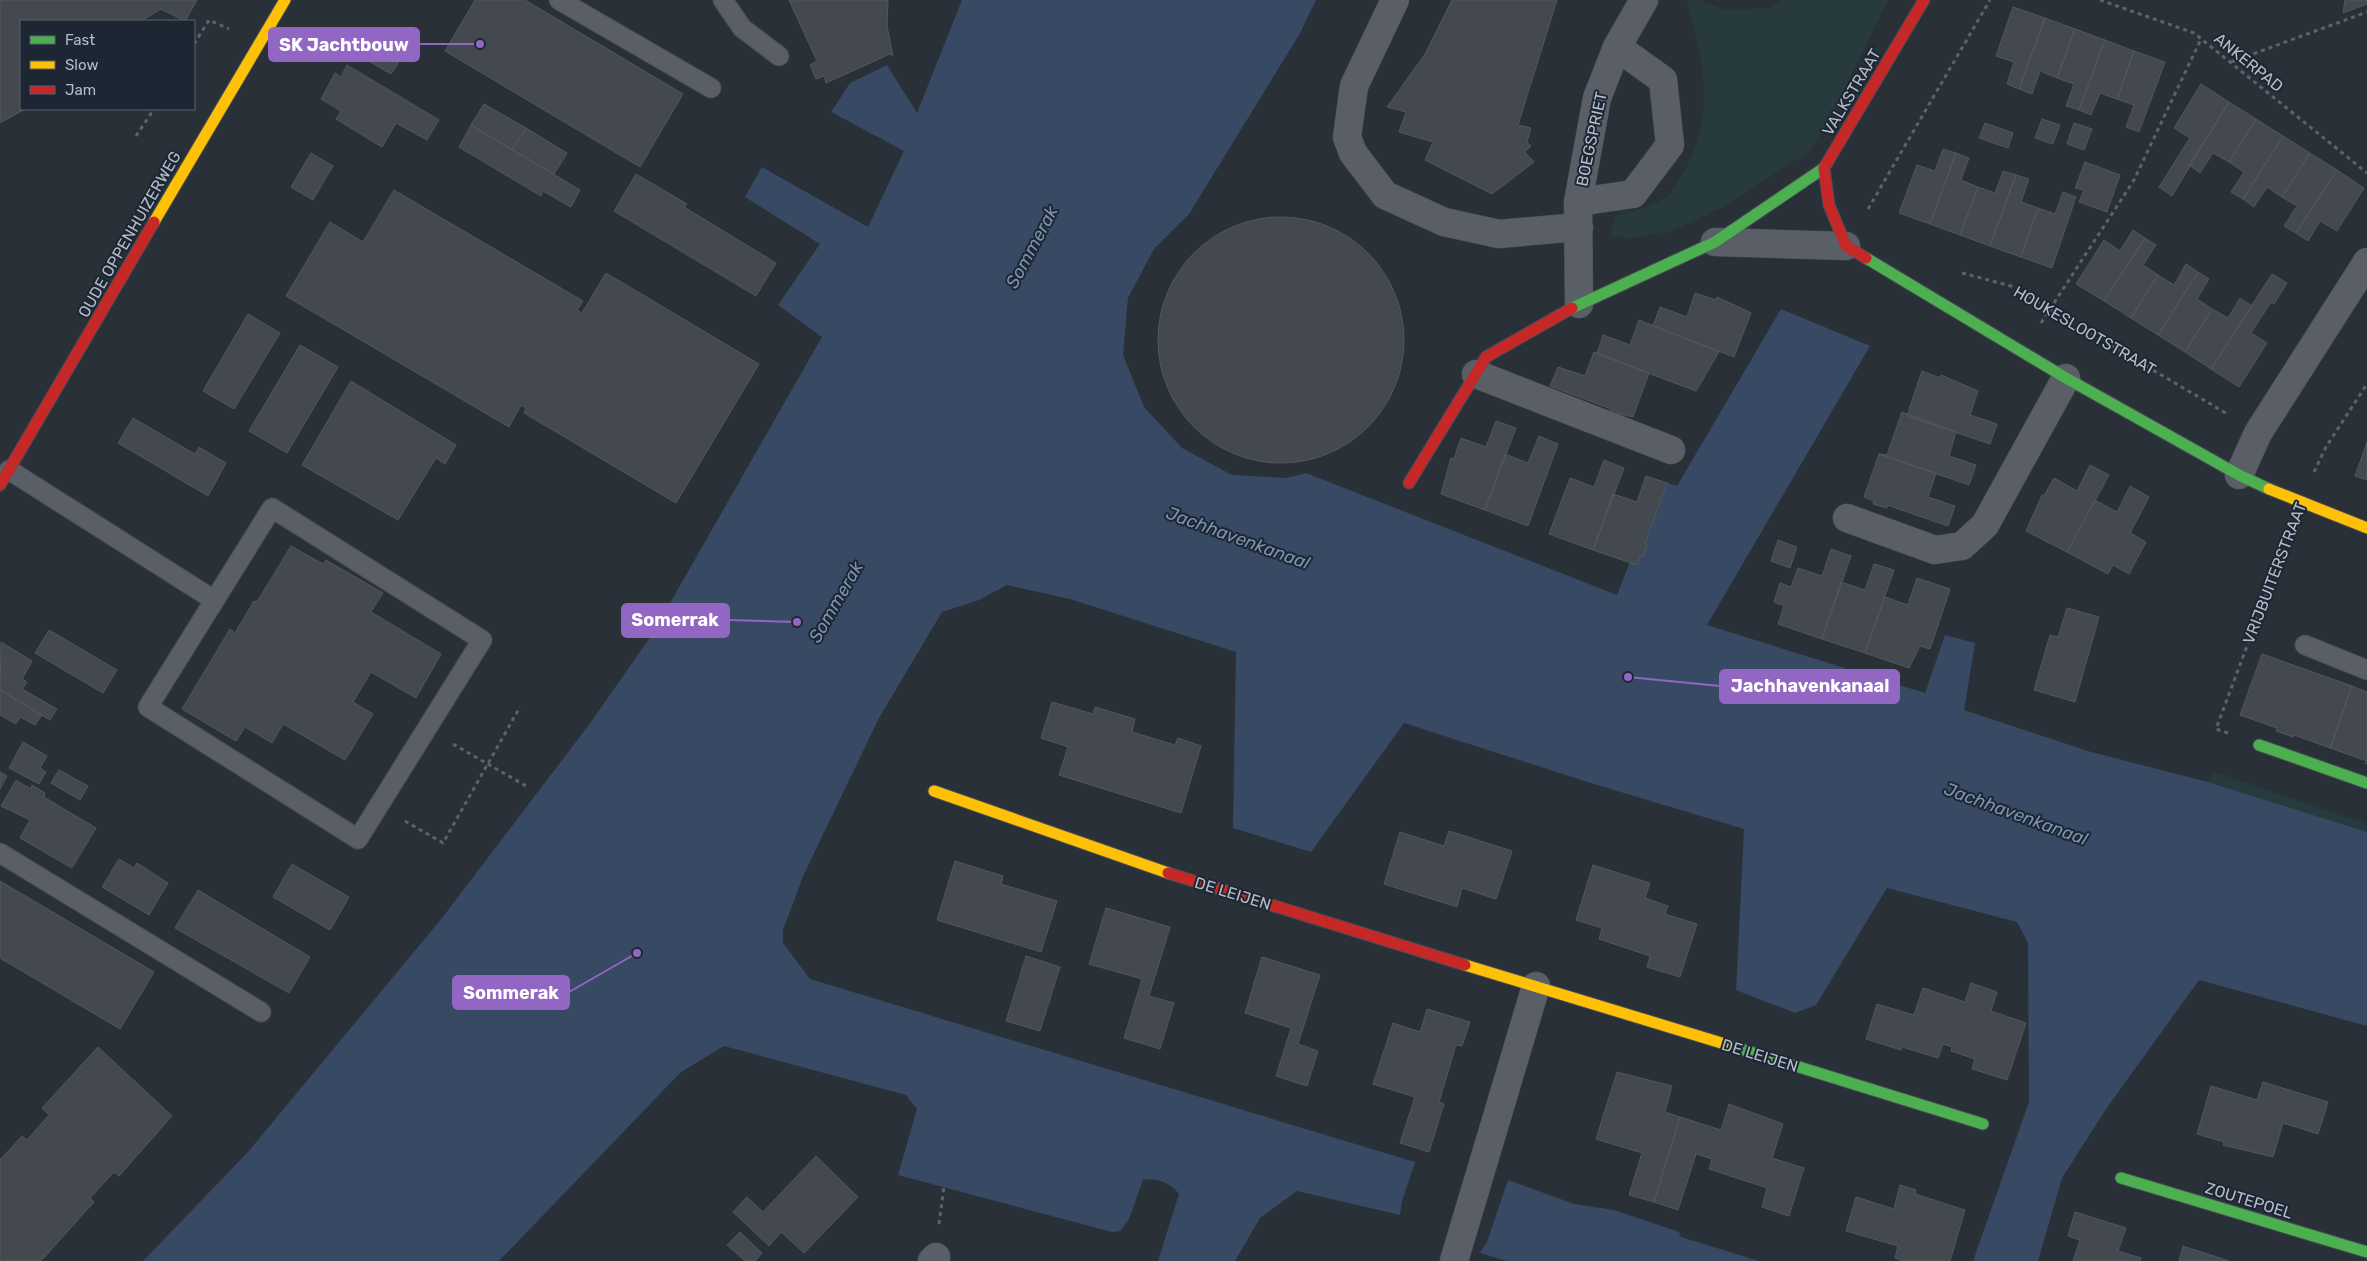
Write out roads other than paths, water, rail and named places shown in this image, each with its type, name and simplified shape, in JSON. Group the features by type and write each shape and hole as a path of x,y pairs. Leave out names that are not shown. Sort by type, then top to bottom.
{"street":[{"name":"OUDE OPPENHUIZERWEG","path":"5,477 285,0"},
{"name":"BOEGSPRIET","path":"1395,0 1354,86 1347,136 1354,153 1385,195 1444,222 1499,234 1578,215 1633,194 1670,145 1663,80 1617,47 1597,98 1578,215 1578,304"},
{"path":"1617,47 1644,0"},
{"name":"VALKSTRAAT","path":"1824,168 1924,0"},
{"path":"1409,483 1486,357 1578,304 1715,242 1824,168 1829,205 1846,246"},
{"path":"1715,242 1846,246 2021,352 2239,475 2300,503 2367,528"},
{"path":"2239,475 2258,433 2367,262"},
{"path":"1476,374 1671,450"},
{"path":"1847,518 1935,550 1962,546 1985,524 2066,378"},
{"path":"2259,745 2367,783"},
{"name":"DE LEIJEN","path":"934,791 1155,870 1983,1124"},
{"path":"1454,1261 1536,986"},
{"name":"ZOUTEPOEL","path":"2121,1178 2367,1252"}],"lane":[{"path":"558,0 711,88"},
{"path":"723,0 742,28 779,56"},
{"path":"5,477 214,600"},
{"path":"272,508 482,640 358,839 148,708 214,600 272,508"},
{"path":"2305,645 2367,670"},
{"path":"0,853 261,1012"}],"water":[{"path":"962,0 1316,0 1299,35 1189,214 1154,249 1128,298 1123,355 1144,407 1182,448 1232,475 1286,478 1306,473 1617,595 1662,481 1677,486 1781,309 1870,346 1707,625 1925,693 1945,635 1975,643 1964,710 2091,752 2208,782 2367,832 2367,1026 2199,980 2106,1109 2062,1178 2038,1261 1973,1261 2029,1102 2028,943 2017,922 1887,888 1816,1005 1795,1013 1736,990 1744,829 1594,784 1404,723 1311,852 1233,828 1236,652 1070,599 1007,585 979,600 942,612 879,718 804,874 783,930 783,943 810,979 1415,1162 1402,1201 1400,1215 1297,1191 1260,1218 1235,1261 1158,1261 1179,1194 1168,1184 1153,1179 1143,1180 1129,1219 1120,1231 1112,1232 898,1175 917,1109 906,1095 724,1046 681,1072 499,1261 143,1261 248,1152 442,918 591,722 653,633 822,337 778,305 820,244 745,197 762,167 868,227 904,151 831,112 850,83 887,65 917,113"},
{"path":"1508,1180 1574,1204 1614,1210 1679,1232 1681,1237 1759,1261 1507,1261 1480,1253 1487,1242"}],"place":[{"name":"SK Jachtbouw","path":"480,44"},
{"name":"Somerrak","path":"797,622"},
{"name":"Jachhavenkanaal","path":"1628,677"},
{"name":"Sommerak","path":"637,953"}]}
